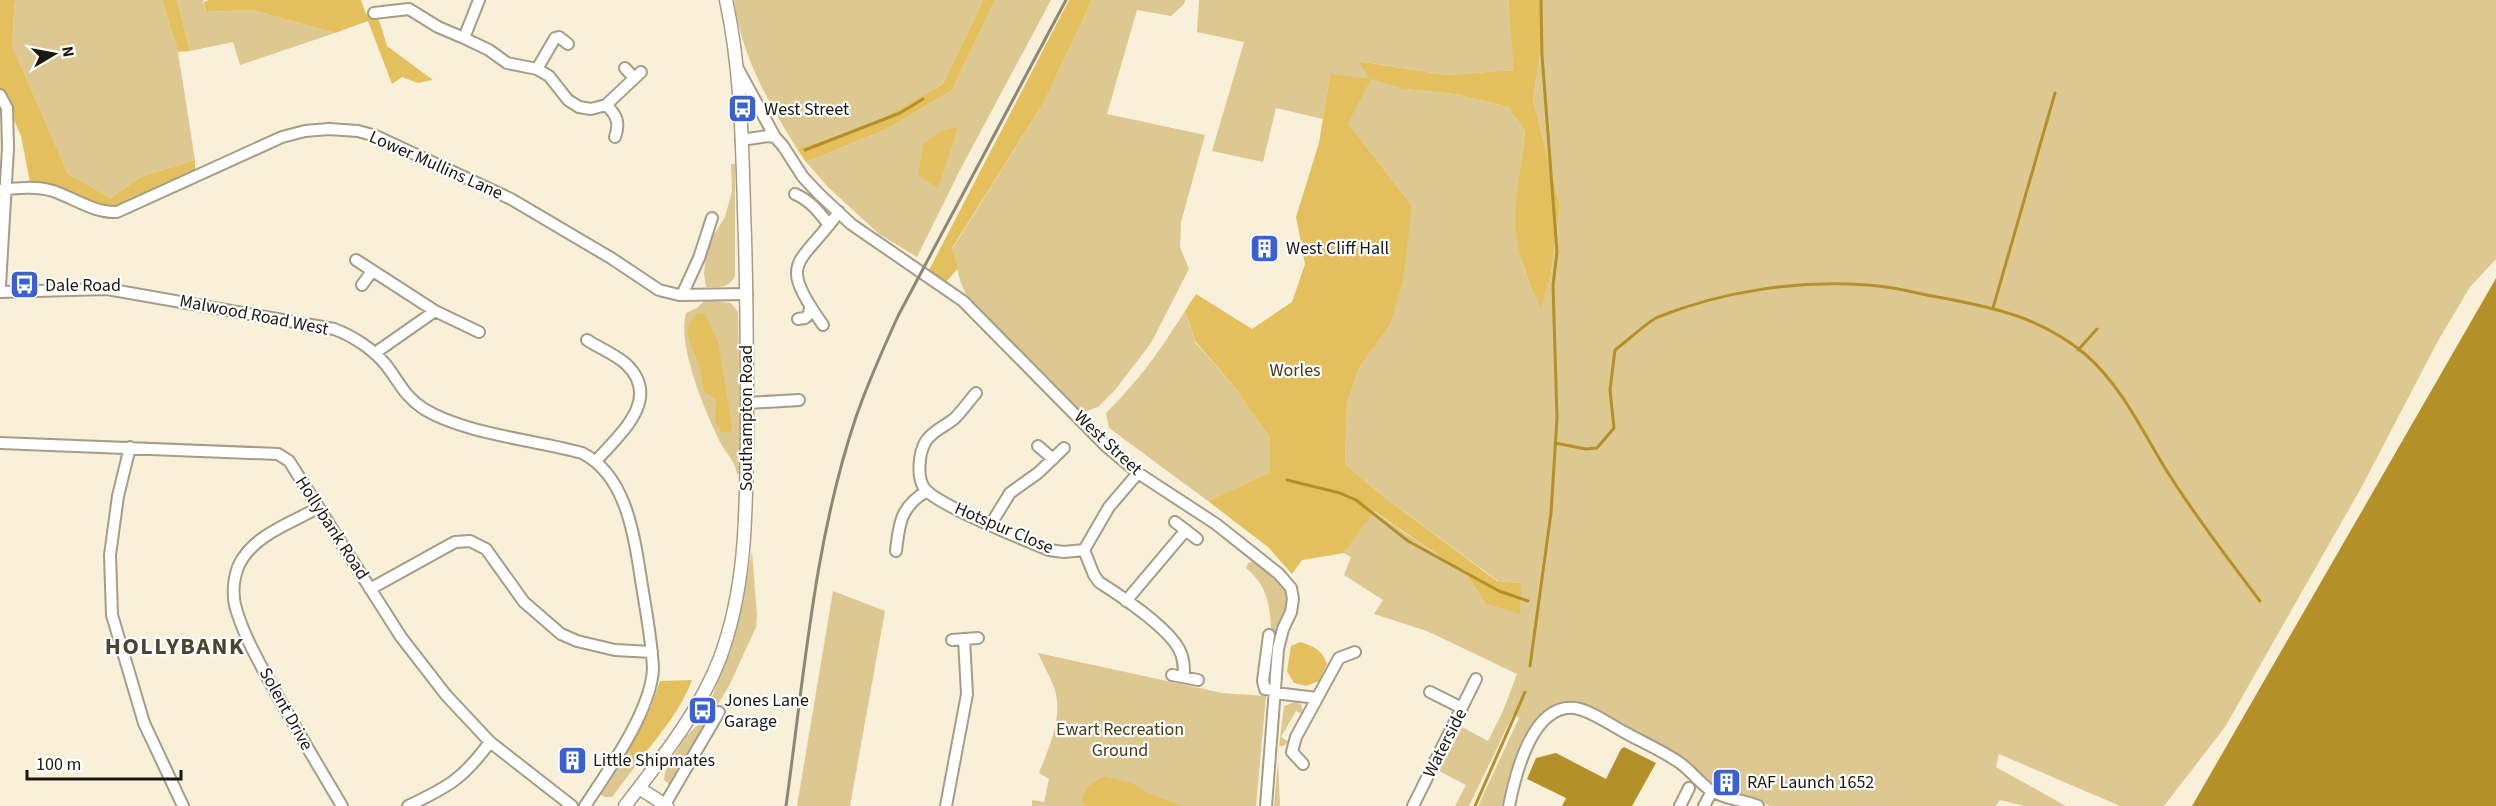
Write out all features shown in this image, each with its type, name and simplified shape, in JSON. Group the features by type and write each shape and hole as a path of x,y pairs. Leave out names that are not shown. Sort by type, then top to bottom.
{"street":[{"path":"464,38 479,0"},
{"name":"Southampton Road","path":"625,806 697,706 713,674 730,626 738,592 745,541 747,294 737,67 726,0"},
{"path":"374,13 411,10 438,27 489,50 507,63 537,69 549,76 568,100 579,107 591,109 606,105 637,75 625,68"},
{"path":"537,69 555,38 559,37 568,44"},
{"name":"West Street","path":"737,67 775,137 803,177 838,212 851,224 963,301 1107,447 1138,473 1216,524 1279,574 1291,588 1293,599 1291,612 1283,628 1278,649 1266,806"},
{"path":"0,95 7,108 8,148 3,190 0,286"},
{"path":"606,105 618,122 615,137"},
{"name":"Lower Mullins Lane","path":"3,190 27,188 51,190 101,211 117,212 282,137 329,129 358,131 390,141 475,180 600,252 650,286 666,293 682,295 747,294"},
{"path":"741,140 775,137"},
{"path":"795,194 805,198 817,208 829,225"},
{"path":"823,325 799,288 796,269 805,253 838,212"},
{"path":"682,295 699,258 712,218"},
{"path":"356,260 435,311 469,320 479,332"},
{"path":"362,285 372,271"},
{"name":"Malwood Road West","path":"0,292 95,288 156,296 334,329 375,353 406,396 443,419 572,450 596,461"},
{"path":"798,319 805,318 809,314 810,307"},
{"path":"375,353 435,311"},
{"path":"585,806 640,716 653,680 652,652 637,554 628,518 612,482 596,461 635,416 640,391 637,380 624,362 587,340"},
{"path":"896,551 909,503 927,491 920,478 926,442 953,420 976,393"},
{"path":"747,403 799,400"},
{"name":"Hollybank Road","path":"0,443 278,454 289,461 401,637 435,683 490,742 572,806"},
{"path":"1038,446 1053,459"},
{"path":"130,447 118,496 110,555 112,615 144,723 183,806"},
{"path":"991,524 1010,493 1037,474 1064,448"},
{"path":"1138,473 1109,507 1084,550 1099,582 1172,639 1181,653 1184,677"},
{"name":"Hotspur Close","path":"927,491 991,524 1049,550 1064,552 1084,550"},
{"name":"Solent Drive","path":"318,508 267,536 247,552 238,566 234,598 242,624 263,670 342,806"},
{"path":"1175,522 1197,539"},
{"path":"1126,601 1186,531"},
{"path":"370,589 455,542 470,541 486,549 524,602 561,634 577,641 615,650 652,652"},
{"path":"1269,635 1263,681 1265,689 1317,698"},
{"path":"952,640 978,638"},
{"path":"946,806 967,694 964,639"},
{"path":"1303,764 1292,752 1293,745 1339,658 1355,652"},
{"path":"1172,675 1198,680"},
{"name":"Waterside","path":"1413,806 1476,679"},
{"path":"1430,692 1462,708"},
{"path":"1509,806 1515,774 1535,734 1550,715 1575,708 1595,716 1678,762 1712,791 1758,806"},
{"path":"639,788 665,805 719,712"},
{"path":"408,806 464,775 490,742"},
{"path":"1680,806 1689,788"},
{"path":"1704,806 1712,791"}],"green space":[{"path":"0,0 15,0 12,45 68,174 111,198 140,177 195,160 195,171 112,209 56,186 30,182 21,136 0,89"},
{"path":"15,0 162,0 178,52 195,160 140,177 111,198 68,174 12,45"},
{"path":"162,0 177,0 190,51 178,52"},
{"path":"177,0 203,0 206,12 252,10 335,33 240,65 233,42 190,51"},
{"path":"209,0 361,0 366,14 379,20 387,46 433,80 418,83 402,77 392,84 368,21 335,33 252,10 206,12 204,2"},
{"path":"734,0 983,0 943,84 873,123 797,149 757,78 743,40"},
{"path":"983,0 995,0 952,90 887,129 806,162 797,149 873,123 943,84"},
{"path":"995,0 1051,0 960,170 917,257 879,234 828,187 806,162 887,129 952,90"},
{"path":"1069,0 1092,0 1044,102 952,248 958,268 946,282 928,272"},
{"path":"1092,0 1185,0 1184,4 1171,16 1137,10 1107,114 1205,135 1181,222 1180,247 1189,269 1151,343 1115,390 1098,407 1084,412 1076,408 966,294 959,278 952,249 1044,102"},
{"path":"1199,0 1508,0 1515,70 1446,75 1359,61 1405,89 1455,94 1508,107 1525,131 1517,215 1519,248 1523,265 1541,307 1551,274 1560,206 1533,99 1544,30 1540,0 2496,0 2496,259 2470,287 2439,339 2361,488 2225,727 2164,806 2120,806 1999,754 1996,767 2066,806 2025,806 2000,800 1996,806 1770,806 1714,785 1678,754 1631,731 1591,707 1565,702 1551,706 1529,728 1514,761 1502,806 1478,806 1519,718 1513,715 1469,806 1455,806 1466,785 1439,771 1462,727 1488,741 1503,711 1517,674 1427,631 1374,614 1383,600 1344,575 1351,557 1344,553 1373,511 1466,574 1485,603 1521,583 1498,581 1380,494 1345,464 1347,403 1359,368 1390,325 1412,206 1348,123 1330,74 1323,119 1276,108 1263,162 1212,151 1244,42 1197,32"},
{"name":"Worles","path":"1508,0 1540,0 1544,30 1533,99 1560,206 1551,274 1541,309 1517,243 1515,220 1525,131 1508,107 1455,94 1405,89 1371,79 1348,123 1412,206 1403,280 1390,325 1359,368 1347,403 1345,464 1380,494 1497,581 1521,583 1520,614 1485,603 1466,574 1374,511 1344,553 1302,560 1292,574 1268,547 1208,501 1270,472 1270,438 1233,385 1195,341 1185,311 1196,294 1252,329 1292,302 1305,264 1296,217 1319,143 1330,74 1370,79 1358,61 1446,75 1514,70"},
{"path":"958,127 938,188 918,175 924,143 943,130"},
{"path":"731,164 735,164 735,276 726,285 706,287 704,274 707,246 725,217 732,191"},
{"path":"705,300 731,303 738,312 741,474 737,474 714,429 700,396 685,343 686,313 697,308"},
{"path":"1185,311 1195,342 1233,385 1270,438 1270,472 1208,501 1109,428 1106,413 1148,365"},
{"path":"705,313 718,342 732,426 731,431 722,433 715,421 716,400 703,390 699,365 688,335 692,320 697,314"},
{"path":"752,551 756,627 729,686 670,785 664,780 665,772 685,737 702,721 730,647 742,605"},
{"path":"1256,561 1276,576 1288,596 1286,613 1275,643 1272,643 1265,592 1246,568 1248,563"},
{"path":"833,591 885,611 850,806 797,806"},
{"path":"1300,642 1317,649 1327,664 1319,681 1306,686 1294,683 1287,671 1291,646"},
{"name":"Ewart Recreation Ground","path":"1038,653 1222,693 1266,696 1256,806 1032,806 1032,800 1044,802 1049,779 1039,773 1054,731 1057,709 1054,687"},
{"path":"692,680 682,702 662,732 640,760 633,758 628,747 651,707 660,681"},
{"path":"1295,702 1301,704 1304,715 1296,711 1281,737 1289,742 1279,746 1284,706"},
{"path":"628,747 633,757 640,760 612,797 605,797 598,793"},
{"path":"1278,760 1280,806 1274,806"},
{"path":"1104,776 1134,784 1146,792 1182,806 1087,806 1081,802 1087,787"}],"shaded area":[{"path":"2496,278 2496,806 2192,806 2495,280"},
{"path":"1624,747 1656,763 1632,806 1562,806 1566,798 1527,779 1536,758 1556,753 1606,779"}],"waterway":[{"path":"1530,666 1551,513 1557,418 1553,285 1557,252 1542,55 1541,0"},
{"path":"1993,308 2055,93"},
{"path":"805,150 900,113 923,99"},
{"path":"1555,443 1586,449 1597,448 1614,428 1610,390 1615,350 1653,320 1683,308 1708,300 1761,289 1814,284 1886,287 1982,306 2018,316 2052,331 2085,354 2098,367 2122,396 2170,476 2260,601"},
{"path":"2078,350 2097,329"},
{"path":"1287,480 1340,493 1356,500 1408,541 1499,591 1528,601"},
{"path":"1475,806 1525,692"}],"railway":[{"path":"786,806 820,561 830,512 856,417 898,316 1066,0"}],"place":[{"name":"West Street","path":"743,109"},
{"name":"West Cliff Hall","path":"1265,248"},
{"name":"Dale Road","path":"24,285"},
{"name":"Jones Lane Garage","path":"703,710"},
{"name":"Little Shipmates","path":"572,760"},
{"name":"RAF Launch 1652","path":"1726,782"}],"district":[{"name":"HOLLYBANK","path":"175,646"}]}
